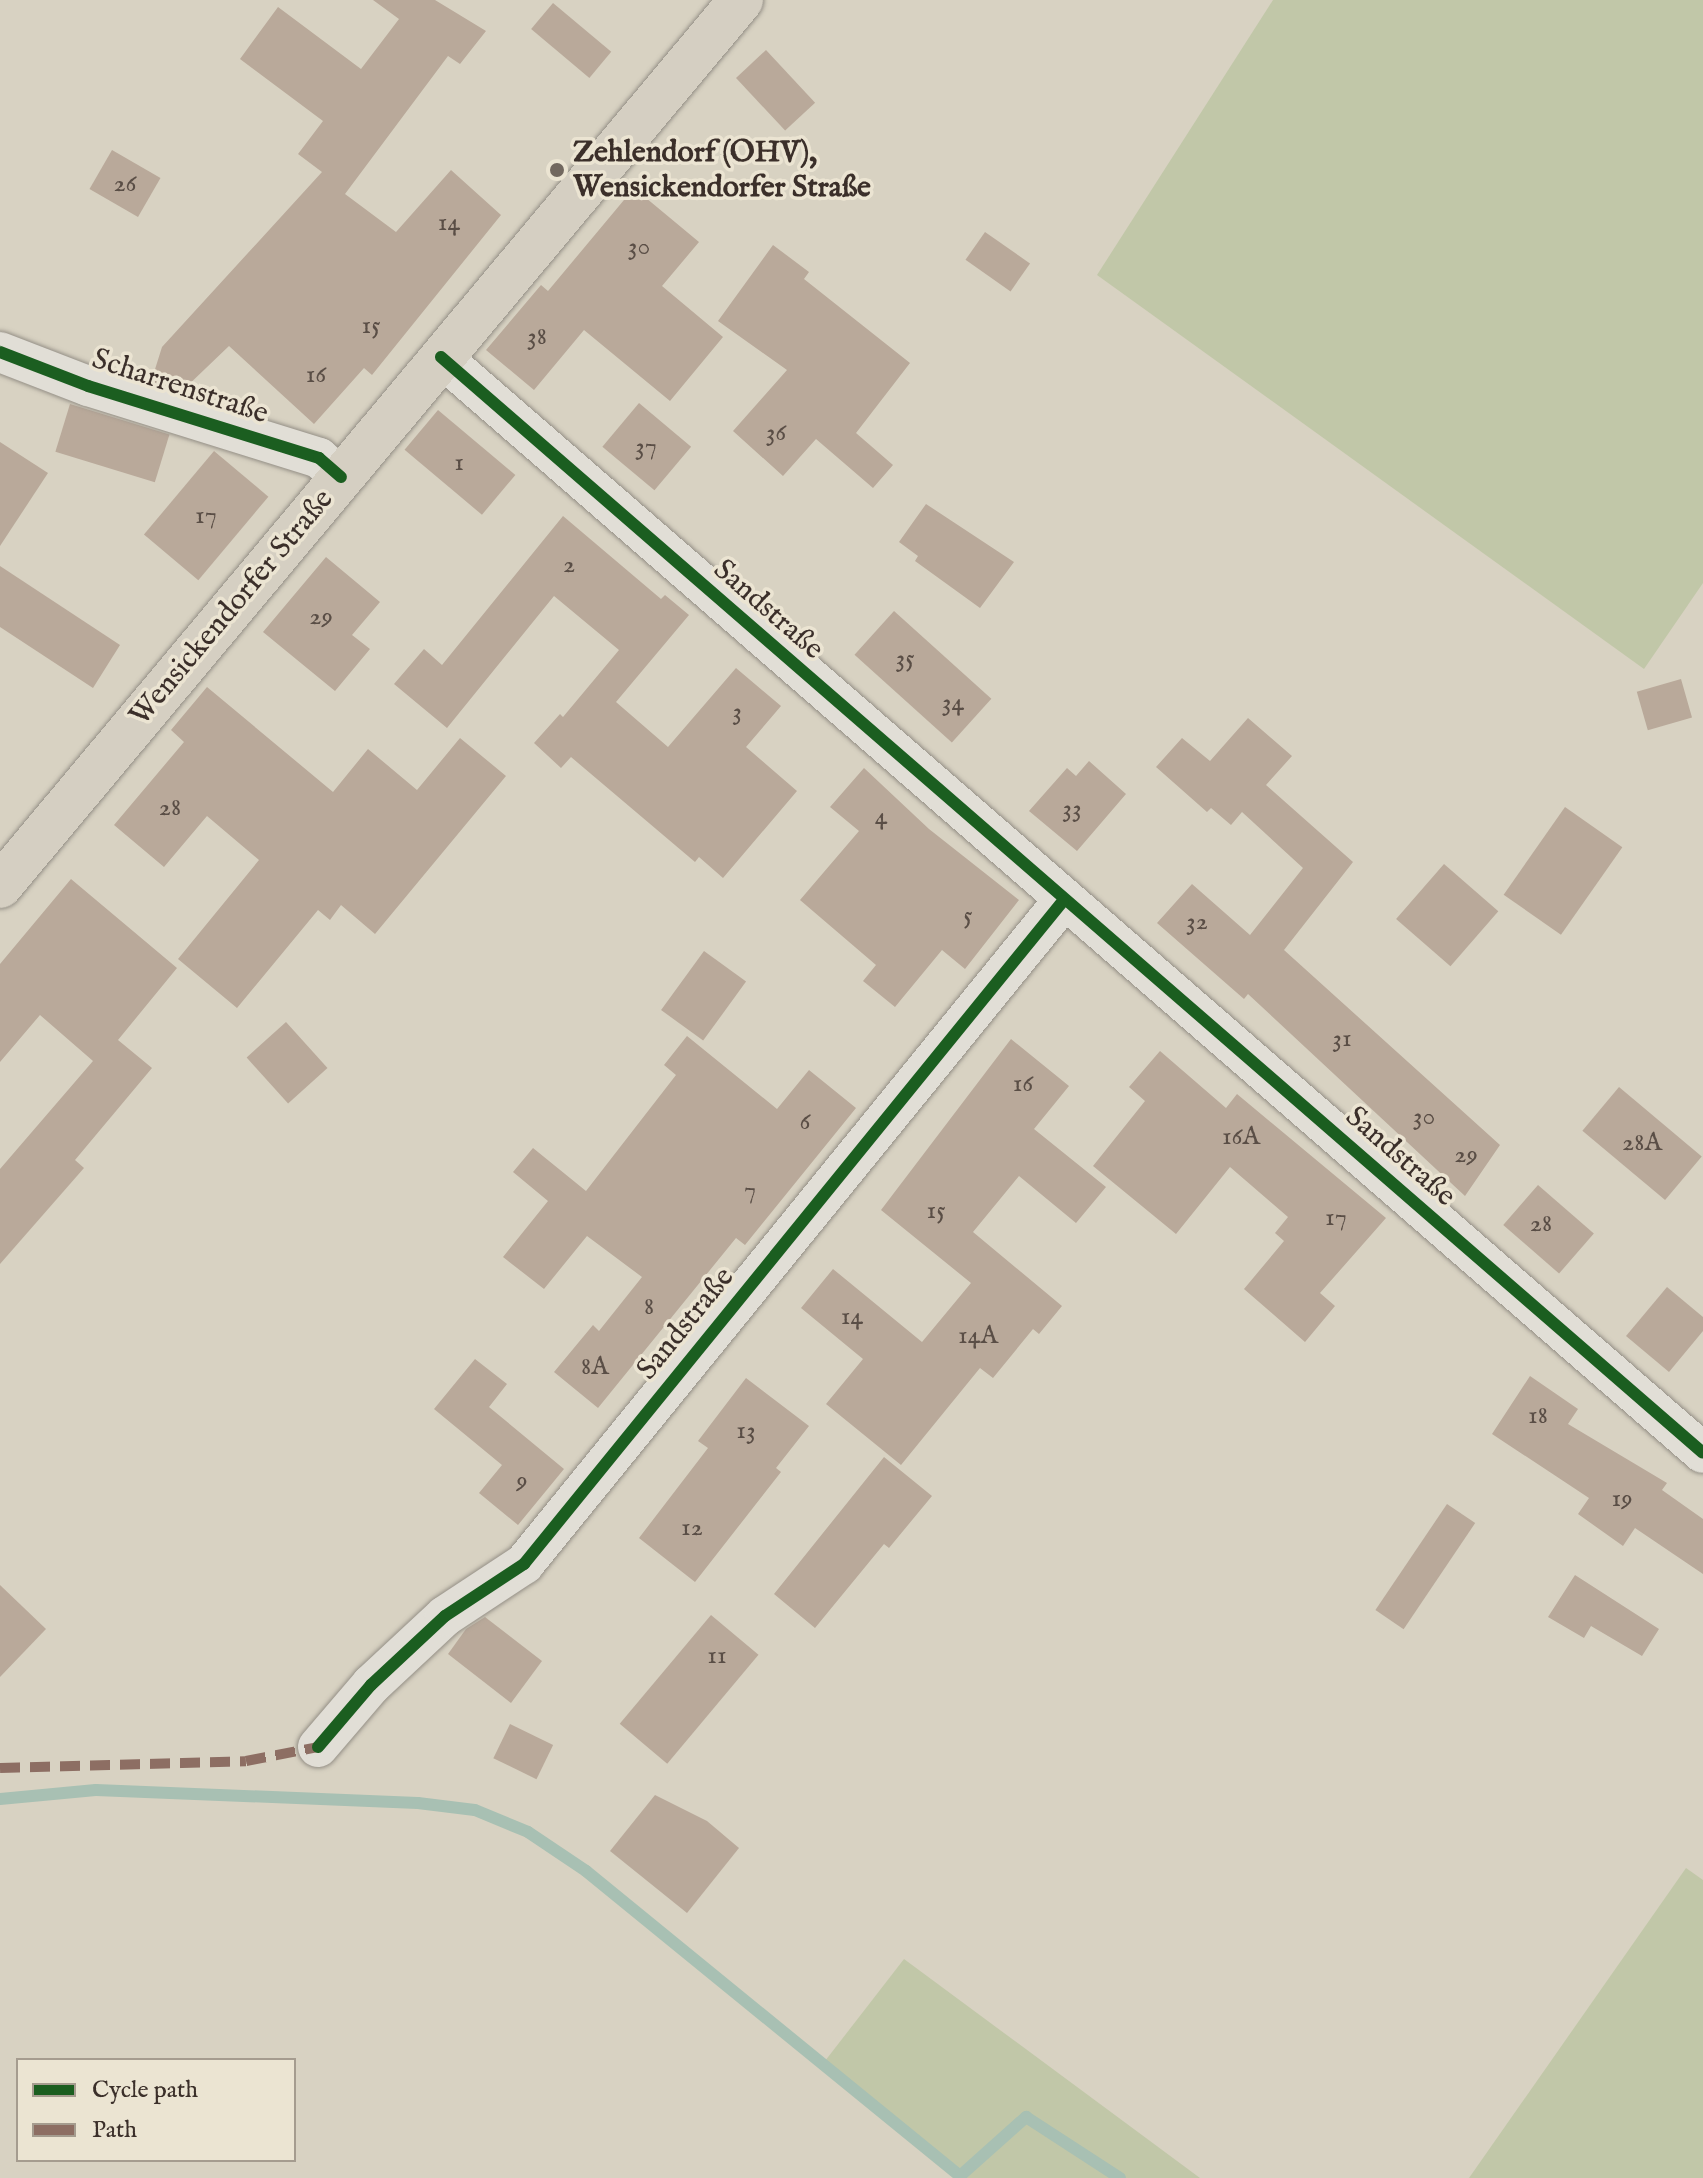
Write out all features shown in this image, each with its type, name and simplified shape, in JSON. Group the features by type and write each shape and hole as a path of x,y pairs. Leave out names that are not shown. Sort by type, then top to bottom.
{"main road":[{"name":"Wensickendorfer Straße","path":"0,886 741,0"}],"street":[{"name":"Scharrenstraße","path":"0,352 88,386 319,458 341,477"},
{"name":"Sandstraße","path":"441,357 1063,901 1703,1453"},
{"name":"Sandstraße","path":"318,1747 371,1685 445,1616 524,1564 1063,901"}],"green space":[{"path":"1273,0 1703,0 1703,583 1644,669 1097,275"},
{"path":"1686,1868 1703,1880 1703,2178 1469,2178"},
{"path":"904,1959 1200,2178 962,2178 825,2061"}],"building":[{"path":"373,0 435,0 486,31 460,64 448,56 345,194 396,232 451,170 501,215 372,375 364,368 314,424 229,346 182,391 151,382 162,347 322,172 298,154 323,121 240,59 278,7 361,69 399,19"},
{"path":"553,3 611,52 589,78 531,29"},
{"path":"766,50 815,103 785,131 736,78"},
{"path":"112,150 160,178 138,217 90,189"},
{"path":"634,188 699,242 662,286 723,337 670,401 584,330 534,390 486,350 541,285 548,291"},
{"path":"985,232 1030,264 1011,291 965,260"},
{"path":"773,245 809,272 804,279 910,363 856,433 893,465 873,488 816,439 783,476 733,431 787,370 718,321"},
{"path":"639,403 691,447 654,490 602,447"},
{"path":"70,404 169,434 155,482 55,452"},
{"path":"438,410 515,475 482,515 405,450"},
{"path":"0,442 48,473 0,546"},
{"path":"214,451 268,497 198,580 144,534"},
{"path":"926,504 1014,562 980,608 915,561 918,556 899,542"},
{"path":"563,516 661,599 665,595 689,615 616,702 668,747 736,668 781,706 746,747 797,791 723,878 699,857 695,862 571,757 561,768 534,743 560,714 563,717 619,650 554,596 447,728 394,684 424,649 442,665"},
{"path":"326,557 380,602 352,635 370,649 335,691 263,632"},
{"path":"0,566 120,645 93,688 0,627"},
{"path":"894,611 991,699 952,743 855,655"},
{"path":"1681,679 1692,717 1648,730 1637,692"},
{"path":"207,687 333,792 368,749 417,790 460,738 506,776 375,934 341,905 330,920 318,910 237,1008 178,959 259,860 207,816 164,867 114,825 184,742 171,730"},
{"path":"1248,718 1292,756 1266,785 1353,862 1284,950 1500,1145 1465,1196 1248,994 1244,999 1157,923 1192,884 1250,935 1303,868 1242,812 1231,825 1211,808 1207,812 1156,767 1182,738 1210,761"},
{"path":"1089,761 1126,794 1077,851 1029,811 1067,768 1076,776"},
{"path":"864,768 929,829 1019,900 965,969 942,950 895,1007 863,981 876,965 800,900 859,831 830,807"},
{"path":"1565,807 1622,847 1561,935 1504,895"},
{"path":"1444,864 1498,911 1450,966 1396,919"},
{"path":"71,879 177,968 118,1040 152,1068 75,1160 84,1168 0,1264 0,1169 93,1061 40,1015 0,1062 0,964"},
{"path":"704,951 746,982 703,1041 661,1010"},
{"path":"286,1022 327,1068 288,1104 247,1057"},
{"path":"687,1036 777,1109 809,1070 856,1108 745,1245 736,1238 598,1408 554,1372 593,1325 599,1331 642,1277 587,1236 544,1289 503,1257 548,1201 513,1172 533,1148 586,1191 676,1075 664,1065"},
{"path":"1011,1039 1069,1086 1034,1129 1106,1187 1076,1223 1019,1176 973,1232 1062,1306 1039,1334 1033,1329 993,1378 980,1368 901,1465 826,1404 863,1359 801,1308 833,1269 922,1342 971,1283 881,1210"},
{"path":"1160,1051 1226,1108 1237,1094 1386,1218 1320,1293 1335,1306 1305,1342 1244,1289 1284,1241 1275,1233 1288,1217 1230,1167 1176,1234 1093,1166 1145,1101 1129,1087"},
{"path":"1619,1087 1702,1156 1665,1200 1582,1131"},
{"path":"1538,1185 1594,1234 1559,1274 1503,1225"},
{"path":"1667,1287 1703,1317 1703,1331 1669,1372 1626,1336"},
{"path":"475,1359 507,1384 489,1407 564,1469 518,1525 479,1493 502,1465 434,1409"},
{"path":"1530,1376 1578,1409 1568,1424 1667,1483 1662,1490 1703,1519 1703,1574 1635,1528 1623,1546 1578,1514 1589,1498 1492,1434"},
{"path":"746,1378 809,1426 776,1468 781,1472 695,1582 639,1538 708,1448 698,1441"},
{"path":"884,1457 932,1496 889,1548 884,1544 815,1628 774,1594"},
{"path":"1447,1504 1475,1523 1404,1629 1375,1610"},
{"path":"1575,1575 1659,1629 1642,1656 1591,1626 1584,1638 1548,1617"},
{"path":"0,1585 46,1629 0,1677"},
{"path":"711,1615 758,1655 667,1764 620,1724"},
{"path":"485,1617 542,1661 511,1703 448,1654 466,1629"},
{"path":"510,1724 553,1745 536,1779 493,1758"},
{"path":"655,1795 707,1821 739,1848 687,1913 610,1851"}],"waterway":[{"path":"0,1799 96,1790 418,1803 475,1810 528,1832 586,1871 960,2176 1026,2117 1120,2178"}],"marked path":[{"path":"0,1768 246,1761 318,1747"}],"cycle path":[{"path":"0,352 88,386 319,458 341,477"},
{"path":"441,357 1703,1453"},
{"path":"318,1747 371,1685 445,1616 524,1564 1063,901"}],"place":[{"name":"Zehlendorf (OHV), Wensickendorfer Straße","path":"557,170"}]}
